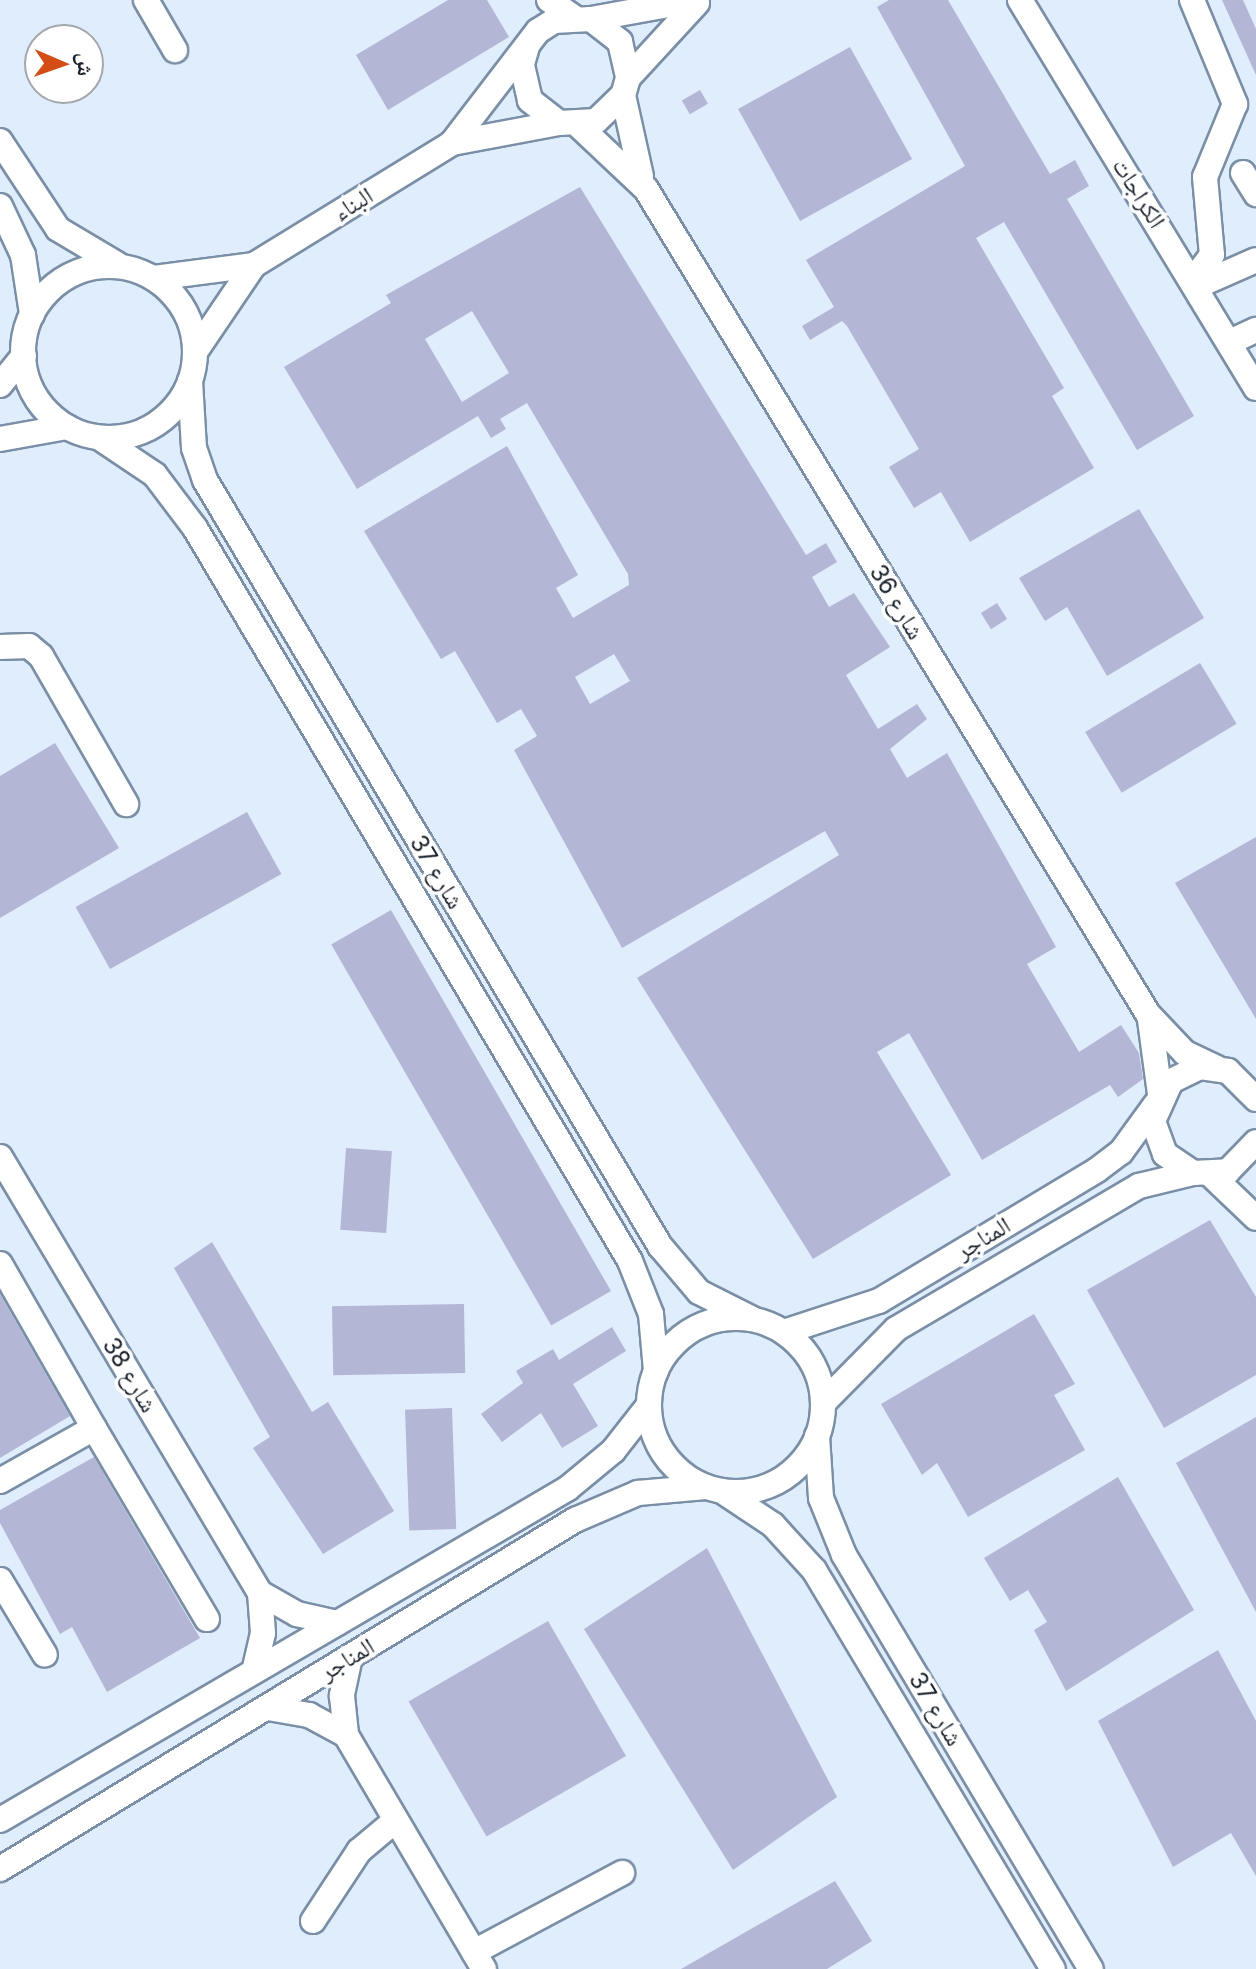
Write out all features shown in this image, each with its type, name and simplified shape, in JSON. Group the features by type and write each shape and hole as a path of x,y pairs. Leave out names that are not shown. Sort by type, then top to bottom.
{"street":[{"path":"146,0 175,50"},
{"path":"549,0 620,42 626,86"},
{"path":"698,0 626,86 612,111 569,124 530,100 522,64 527,47 538,31 582,18 698,0"},
{"name":"الكراجات","path":"1020,0 1195,283 1256,388"},
{"path":"1192,0 1235,104 1205,177 1212,255 1195,283"},
{"name":"البناء","path":"195,352 254,265 452,143 527,47"},
{"name":"شارع 36","path":"626,86 646,189"},
{"name":"شارع 36","path":"569,124 646,189 1148,1014 1185,1053 1222,1069"},
{"name":"البناء","path":"452,143 569,124"},
{"path":"0,141 58,229 126,268 154,278 184,310 195,352 190,381 154,425 100,438 67,427 41,404 24,355"},
{"path":"1243,173 1256,194"},
{"path":"0,206 23,255 32,314 24,355 0,385"},
{"path":"1195,283 1256,260"},
{"name":"البناء","path":"154,278 254,265"},
{"path":"32,314 51,288 79,272 126,268"},
{"path":"1230,342 1256,330"},
{"name":"شارع 37","path":"190,381 194,448 205,480 643,1219 699,1292 753,1319"},
{"path":"0,439 67,427"},
{"name":"شارع 37","path":"100,438 155,475 195,528 630,1261 651,1314 656,1371"},
{"path":"0,647 29,646 41,656 126,804"},
{"name":"شارع 36","path":"1148,1014 1158,1099 1156,1138 1202,1174"},
{"path":"1222,1069 1256,1069"},
{"path":"1222,1069 1256,1099"},
{"name":"المناجر","path":"784,1332 879,1301 1097,1170 1121,1152 1158,1099 1184,1072 1222,1069"},
{"path":"1255,1145 1256,1177"},
{"name":"المناجر","path":"823,1403 896,1329 1139,1186 1235,1166 1255,1145"},
{"name":"شارع 38","path":"0,1157 260,1593 263,1633 254,1671"},
{"path":"1202,1174 1256,1218"},
{"path":"0,1264 207,1619"},
{"path":"719,1319 753,1319 784,1332 816,1371 823,1403 817,1436 786,1476 756,1490 714,1489 665,1455 649,1405 656,1371 688,1332 719,1319"},
{"name":"المناجر","path":"0,1820 567,1489 613,1451 649,1405"},
{"path":"0,1481 94,1428"},
{"name":"شارع 37","path":"817,1436 821,1498 844,1555 1091,1969"},
{"name":"شارع 37","path":"714,1489 773,1525 814,1570 1053,1969"},
{"name":"المناجر","path":"0,1869 606,1504 638,1493 714,1489"},
{"path":"0,1580 45,1655"},
{"name":"شارع 38","path":"260,1593 297,1614 337,1623"},
{"path":"350,1657 342,1696 346,1735 479,1960 622,1873"},
{"path":"268,1708 309,1715 346,1735"},
{"path":"313,1921 359,1851 396,1820"}],"building":[{"path":"448,0 487,0 509,37 388,110 356,55"},
{"path":"889,0 948,0 1050,174 1075,160 1089,186 1067,199 1194,416 1137,450 1004,222 976,238 1064,388 1052,396 1094,468 970,542 941,492 914,508 889,467 919,449 847,326 842,321 810,340 802,326 834,307 806,260 965,166 877,7"},
{"path":"1222,0 1243,0 1256,29 1256,75"},
{"path":"850,47 912,159 800,221 738,109"},
{"path":"700,90 708,104 690,114 682,100"},
{"path":"580,187 806,555 826,543 837,562 812,577 829,607 854,593 890,647 846,675 878,729 917,704 927,719 890,749 907,778 947,753 1056,947 1027,964 1079,1052 1121,1025 1139,1053 1143,1079 1118,1097 1110,1085 982,1160 909,1033 877,1052 951,1175 813,1259 637,978 839,855 825,831 622,948 514,750 537,736 521,709 497,723 455,651 441,659 364,531 507,446 578,575 556,588 573,618 629,585 628,574 527,403 500,419 506,429 491,438 478,416 357,489 284,367 391,303 386,295","holes":["472,311 509,373 462,402 425,339","614,654 630,681 590,704 575,677"]},
{"path":"1139,509 1204,618 1107,676 1067,607 1045,621 1019,578"},
{"path":"997,603 1007,619 991,629 981,613"},
{"path":"1200,663 1237,724 1122,793 1085,732"},
{"path":"55,743 119,848 0,918 0,776"},
{"path":"247,812 281,874 110,969 76,907"},
{"path":"1256,837 1256,1019 1175,883"},
{"path":"391,910 611,1291 551,1326 331,944"},
{"path":"346,1148 392,1151 386,1233 340,1230"},
{"path":"1210,1220 1256,1297 1256,1375 1164,1428 1087,1290"},
{"path":"212,1242 312,1412 328,1402 394,1511 323,1554 253,1448 270,1437 174,1268"},
{"path":"0,1294 70,1416 0,1458"},
{"path":"464,1304 465,1373 333,1375 332,1306"},
{"path":"1034,1314 1075,1384 1054,1395 1085,1450 968,1517 937,1463 922,1475 881,1404"},
{"path":"612,1327 626,1351 573,1384 598,1426 562,1448 541,1413 502,1442 481,1414 523,1383 516,1371 553,1349 559,1360"},
{"path":"452,1408 456,1529 409,1531 405,1410"},
{"path":"1256,1417 1256,1612 1176,1463"},
{"path":"94,1457 200,1638 107,1692 72,1627 60,1634 0,1523 0,1510"},
{"path":"1118,1477 1194,1610 1066,1691 1034,1630 1047,1622 1028,1590 1010,1601 984,1558"},
{"path":"707,1548 837,1797 733,1870 584,1629"},
{"path":"548,1621 626,1756 487,1837 409,1701"},
{"path":"1218,1650 1256,1721 1256,1876 1231,1833 1173,1867 1098,1721"},
{"path":"835,1881 872,1941 827,1969 681,1969"}]}
